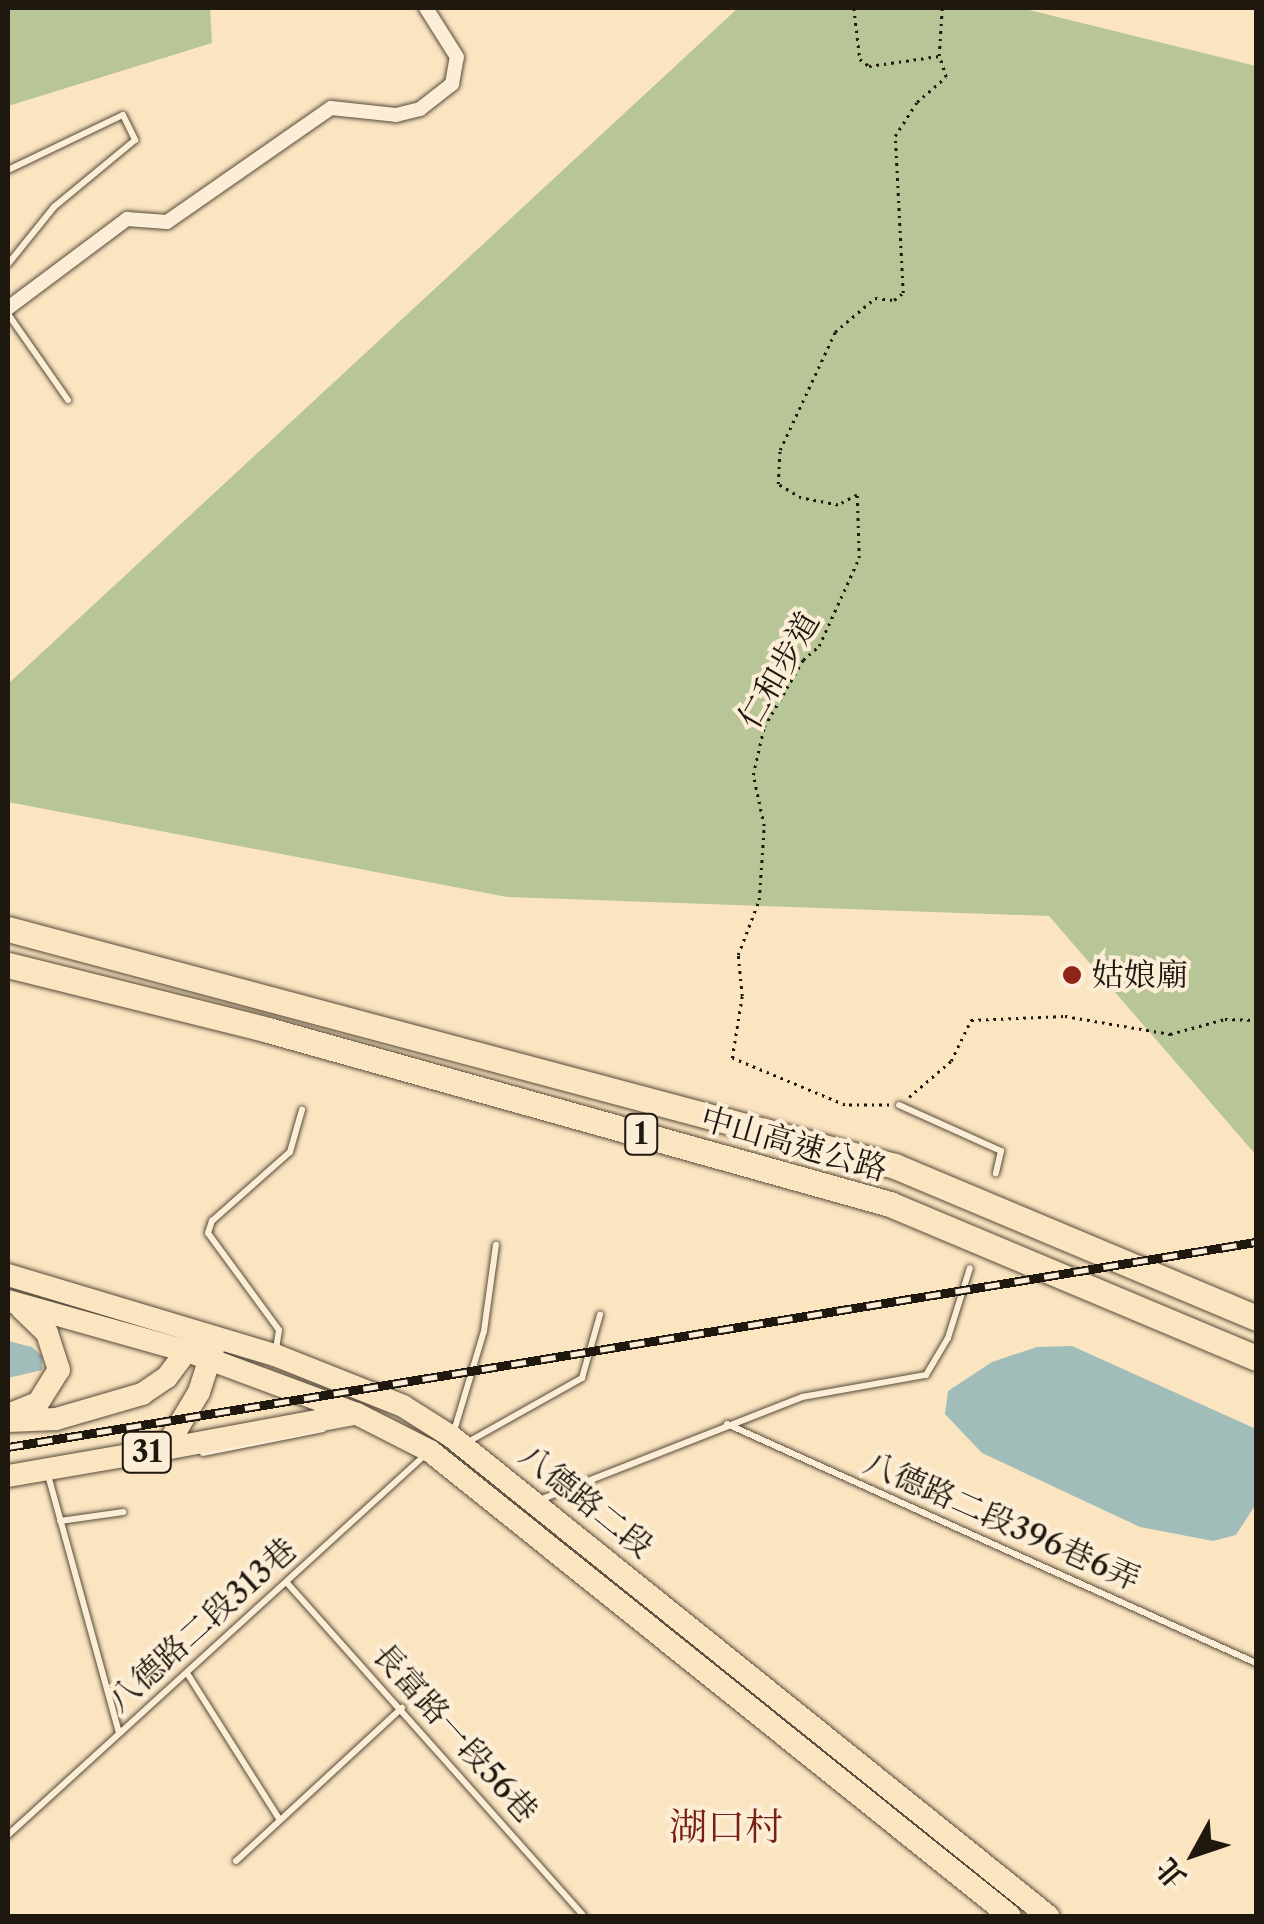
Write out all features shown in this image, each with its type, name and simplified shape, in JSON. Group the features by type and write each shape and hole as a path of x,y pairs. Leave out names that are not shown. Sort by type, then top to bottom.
{"highway":[{"name":"中山高速公路","path":"8,930 895,1166 1256,1318"},
{"name":"中山高速公路","path":"8,965 268,1030 890,1204 1256,1358"}],"main road":[{"name":"八德路二段","path":"8,1274 203,1346 430,1451 676,1629 1048,1916"},
{"name":"八德路二段","path":"12,1302 203,1346 275,1355 402,1406 457,1441 536,1502 676,1629 1010,1916"},
{"name":"31","path":"8,1418 38,1403 59,1370 47,1333 12,1302"},
{"name":"31","path":"8,1418 56,1419 124,1401 167,1378 203,1346"},
{"name":"31","path":"165,1448 199,1392 203,1346"},
{"name":"31","path":"8,1476 48,1473 357,1414"}],"street":[{"path":"8,311 128,218 167,222 332,108 396,115 420,109 452,84 457,57 426,8"}],"lane":[{"path":"8,170 123,115 135,140 54,207 8,264"},
{"path":"8,311 68,400"},
{"path":"900,1105 1001,1151 996,1173"},
{"path":"275,1355 279,1330 208,1232 212,1221 290,1152 302,1110"},
{"path":"457,1441 484,1331 496,1245"},
{"path":"536,1502 727,1424 802,1398 926,1375 948,1338 970,1268"},
{"path":"457,1441 582,1378 600,1315"},
{"path":"119,1732 48,1473 306,1437 357,1414"},
{"name":"八德路二段396巷6弄","path":"727,1424 1256,1663"},
{"name":"八德路二段313巷","path":"8,1835 430,1451"},
{"path":"60,1521 123,1512"},
{"name":"長富路一段56巷","path":"288,1584 584,1916"},
{"path":"187,1673 280,1820"},
{"path":"236,1861 402,1708"}],"path":[{"path":"854,8 860,59 869,66 938,56"},
{"name":"仁和步道","path":"900,1105 845,1104 732,1058 742,996 738,955 758,900 764,826 752,774 764,728 834,620 859,558 857,495 838,505 801,498 778,484 780,450 835,332 875,298 894,300 903,293 895,136 917,102 946,77 938,56 942,8"},
{"path":"900,1105 951,1062 971,1020 1066,1016 1170,1034 1226,1019 1256,1020"}],"green space":[{"path":"8,8 210,8 212,43 8,106"},
{"path":"738,8 1021,8 1256,66 1256,1155 1049,916 507,897 8,802 8,684"}],"water":[{"path":"8,1341 32,1347 42,1356 42,1370 8,1378"},
{"path":"1072,1346 1256,1429 1256,1504 1236,1535 1213,1541 1140,1527 982,1453 945,1414 948,1391 992,1362 1037,1347"}],"railway":[{"path":"8,1447 1256,1242"}],"place":[{"name":"姑娘廟","path":"1072,975"}],"district":[{"name":"湖口村","path":"726,1827"}]}
